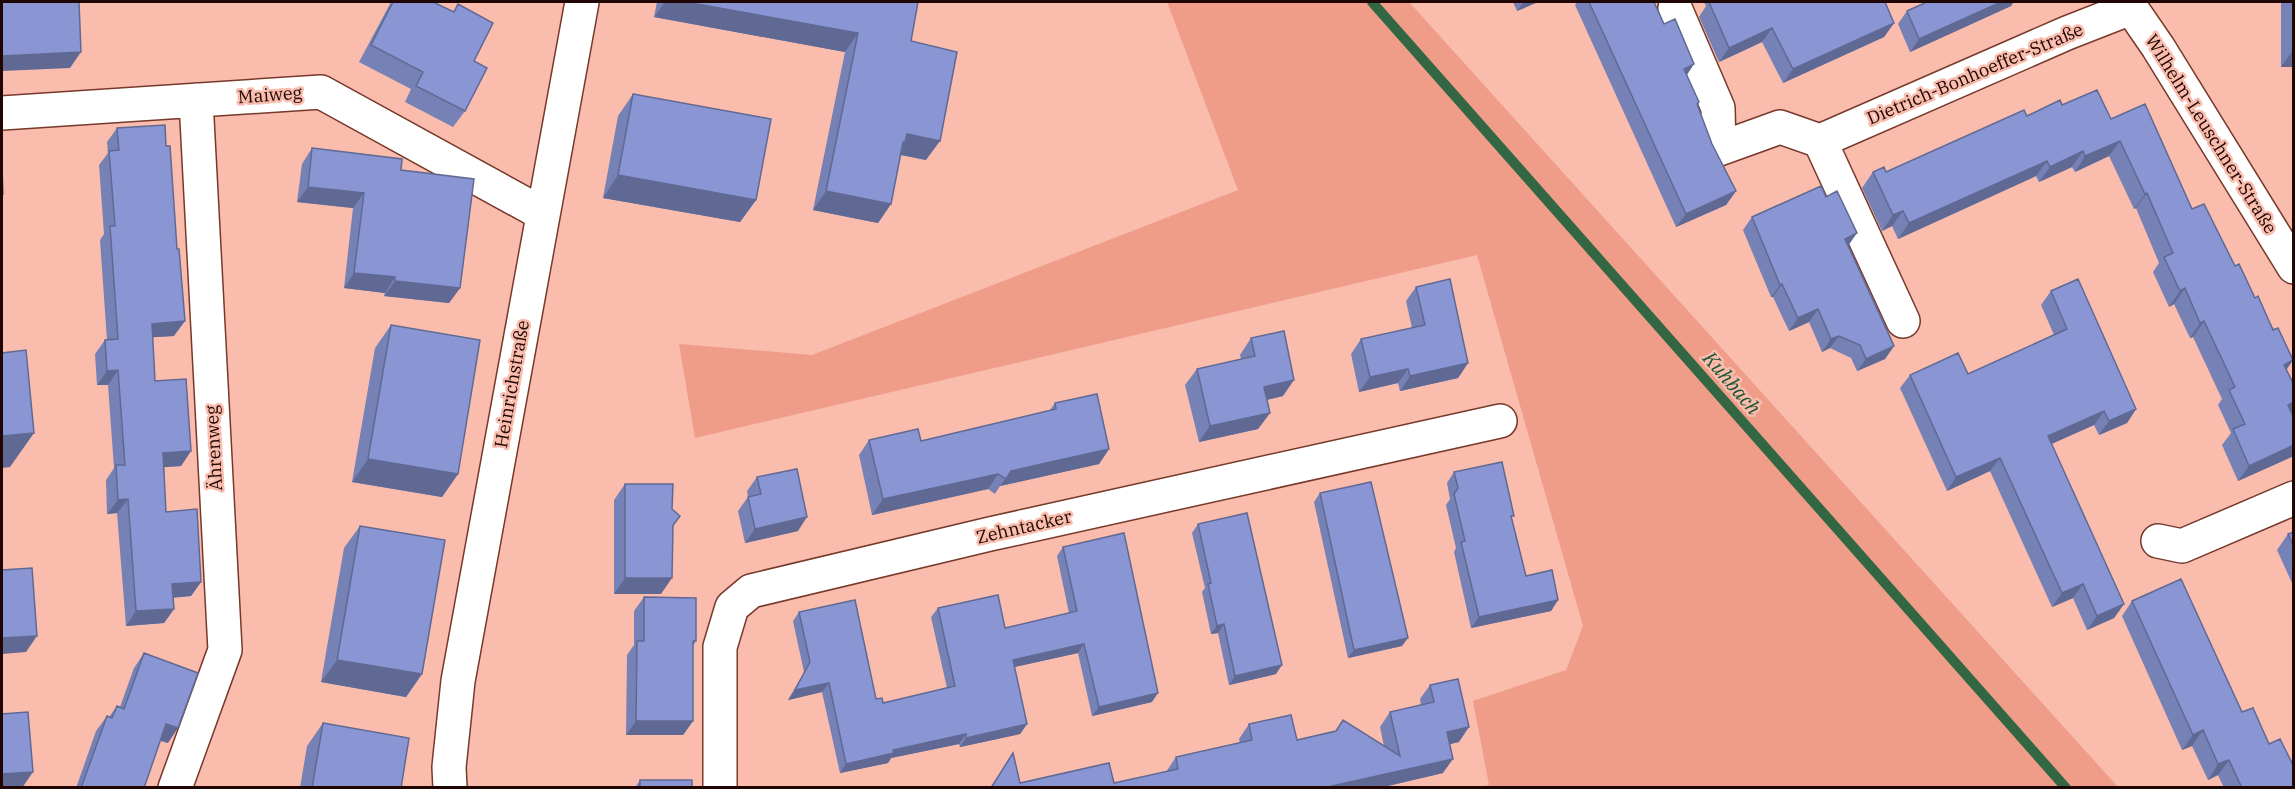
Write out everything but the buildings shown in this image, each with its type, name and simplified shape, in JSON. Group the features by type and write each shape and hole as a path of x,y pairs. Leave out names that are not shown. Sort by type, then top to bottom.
{"street":[{"name":"Heinrichstraße","path":"447,781 458,681 582,2"},
{"name":"Dietrich-Bonhoeffer-Straße","path":"1820,141 2129,5"},
{"name":"Wilhelm-Leuschner-Straße","path":"2129,5 2284,231 2294,267"},
{"path":"1675,8 1718,108 1719,149 1780,127 1820,141 1903,321"},
{"name":"Maiweg","path":"2,113 321,92 543,214"},
{"name":"Ährenweg","path":"175,788 225,650 196,100"},
{"name":"Zehntacker","path":"720,788 720,647 732,607 751,591 1001,531 1500,421"},
{"path":"2158,541 2182,546 2294,498"}],"shaded area":[{"path":"1167,2 1409,2 2118,787 1479,787 1489,785 1473,701 1566,670 1583,626 1477,255 695,438 679,344 812,355 1238,190"}],"waterway":[{"name":"Kuhbach","path":"1372,2 2066,788"}]}
